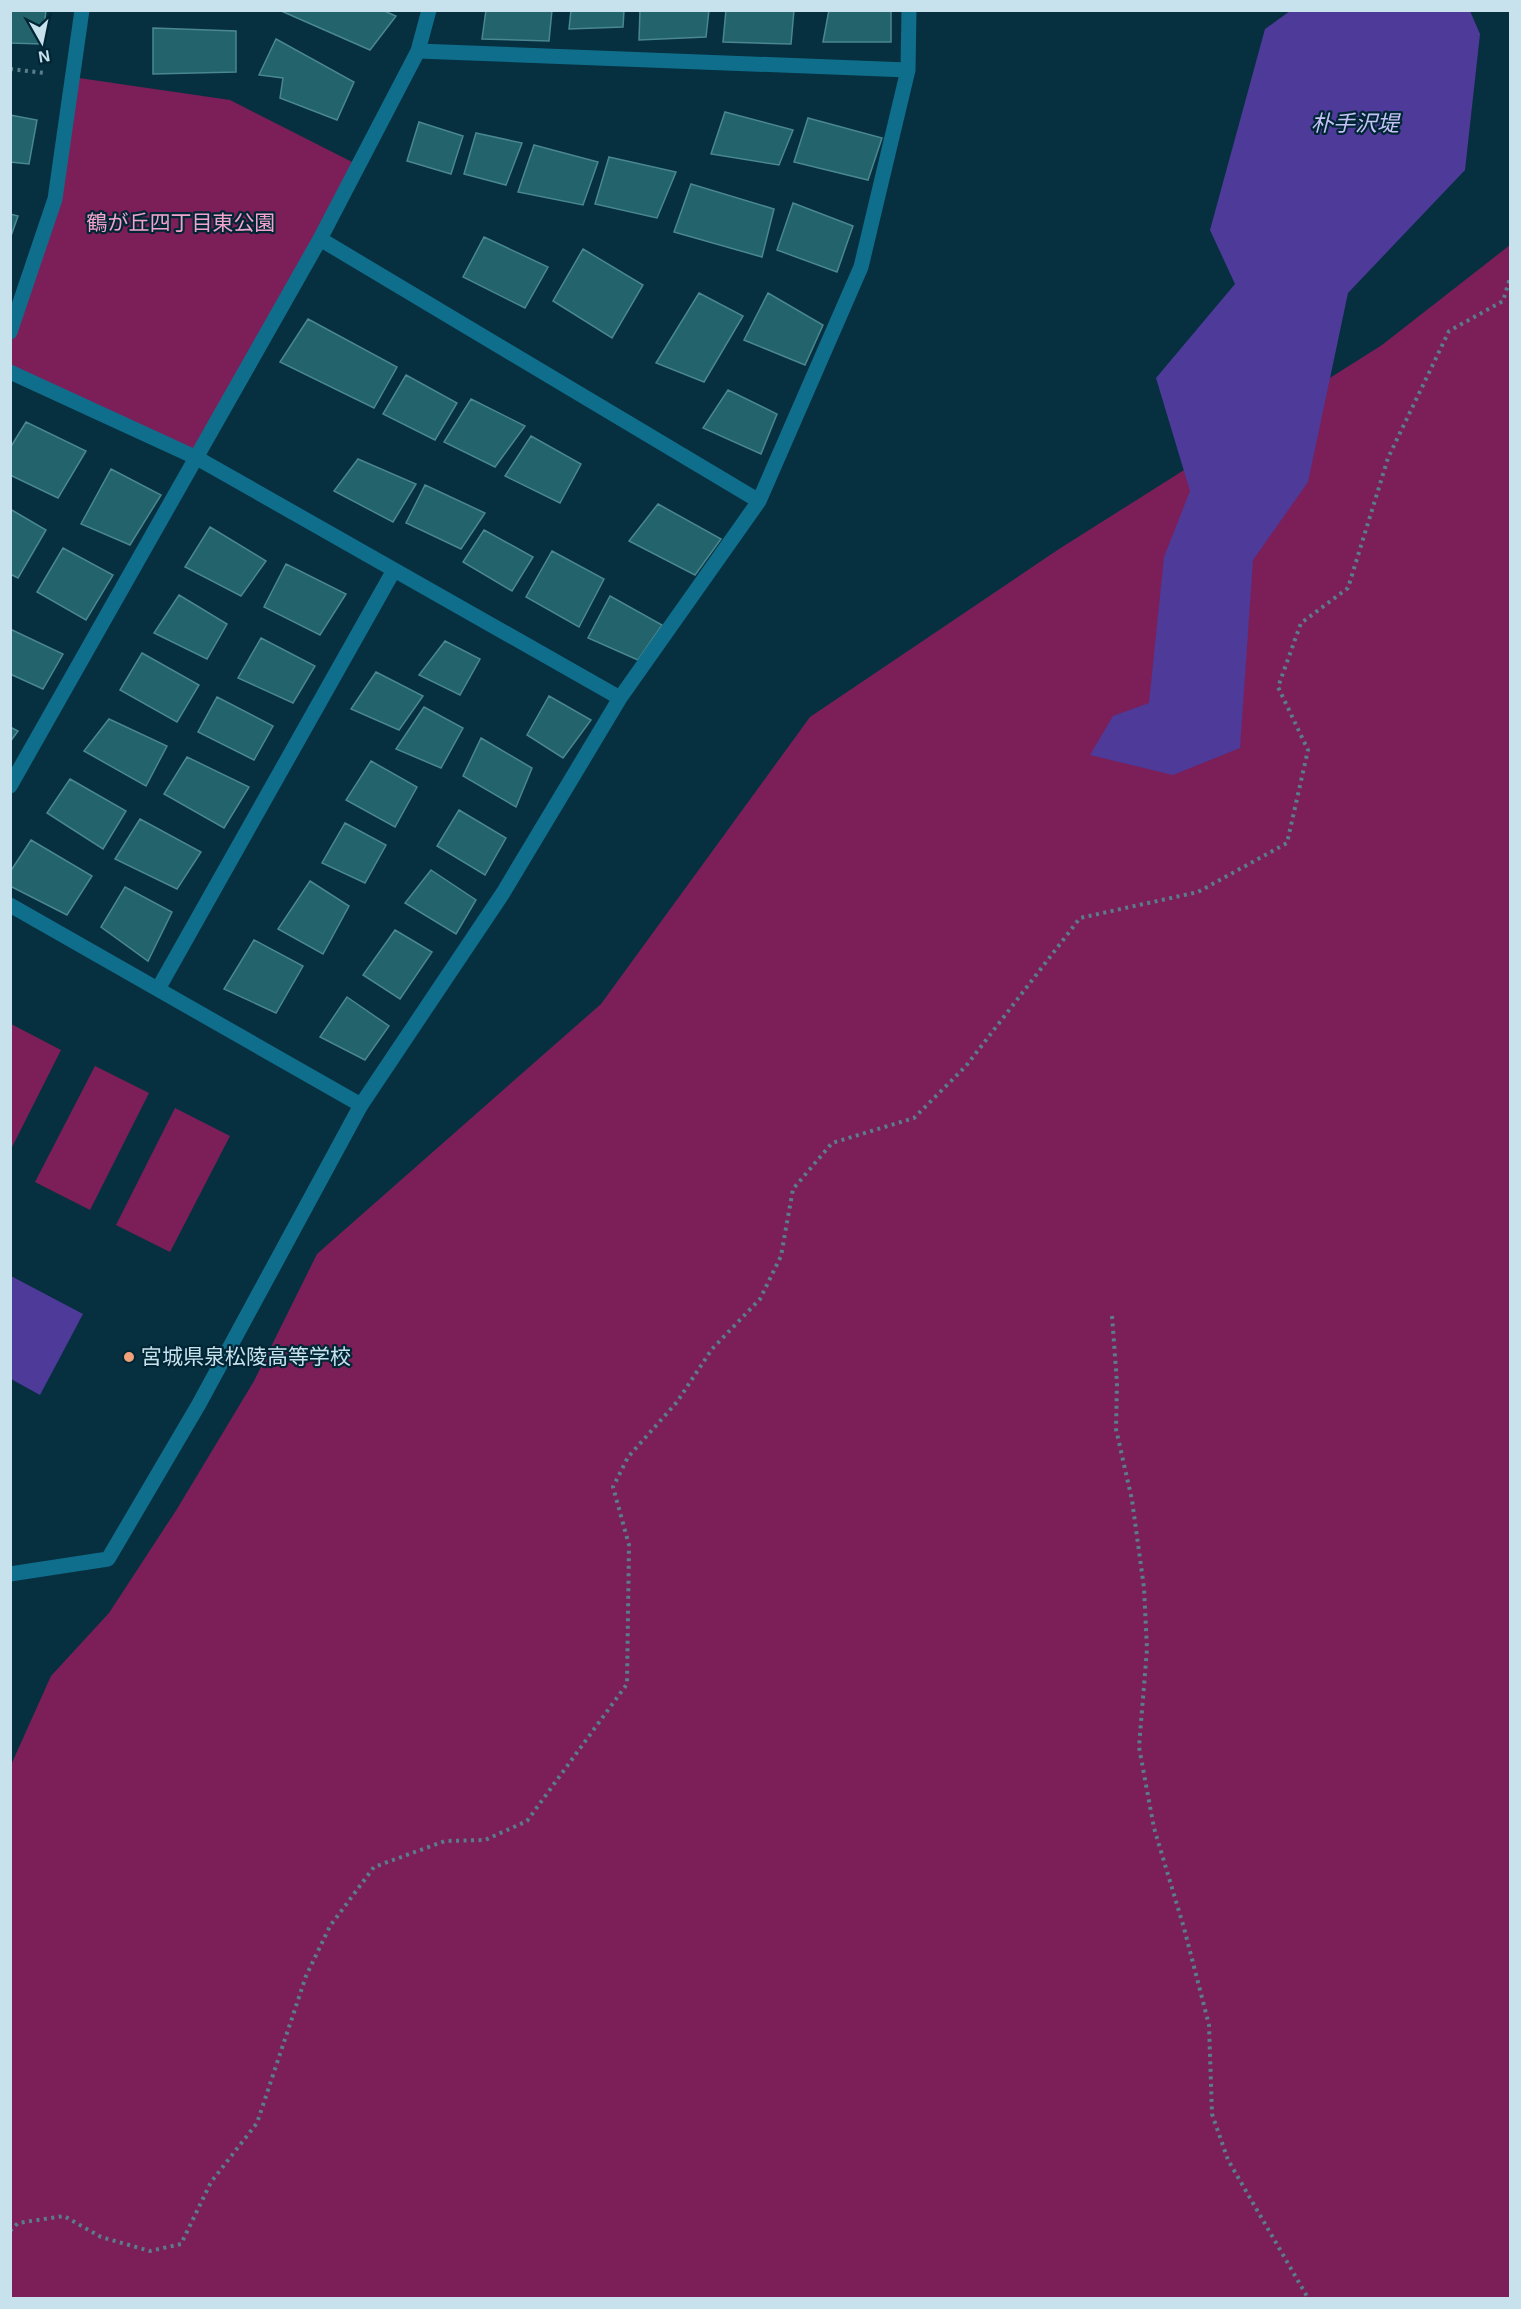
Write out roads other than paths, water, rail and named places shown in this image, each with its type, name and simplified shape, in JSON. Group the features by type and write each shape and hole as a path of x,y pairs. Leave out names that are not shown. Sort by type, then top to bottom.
{"street":[{"path":"10,332 55,199 81,10"},
{"path":"10,786 320,239 418,51 429,10"},
{"path":"10,1575 108,1559 199,1404 361,1105 503,893 620,699 759,501 861,267 908,70 909,10"},
{"path":"418,51 908,70"},
{"path":"320,239 759,501"},
{"path":"10,372 197,458 620,699"},
{"path":"158,989 394,570"},
{"path":"10,904 361,1105"}],"water":[{"name":"朴手沢堤","path":"1290,11 1470,11 1480,34 1465,170 1348,293 1308,482 1253,560 1240,748 1173,775 1090,755 1113,716 1149,703 1164,557 1190,491 1156,378 1235,284 1210,230 1265,29"},
{"path":"11,1276 83,1314 40,1395 11,1379"}],"place":[{"name":"宮城県泉松陵高等学校","path":"129,1357"}],"park label":[{"name":"鶴が丘四丁目東公園","path":"181,223"}]}
